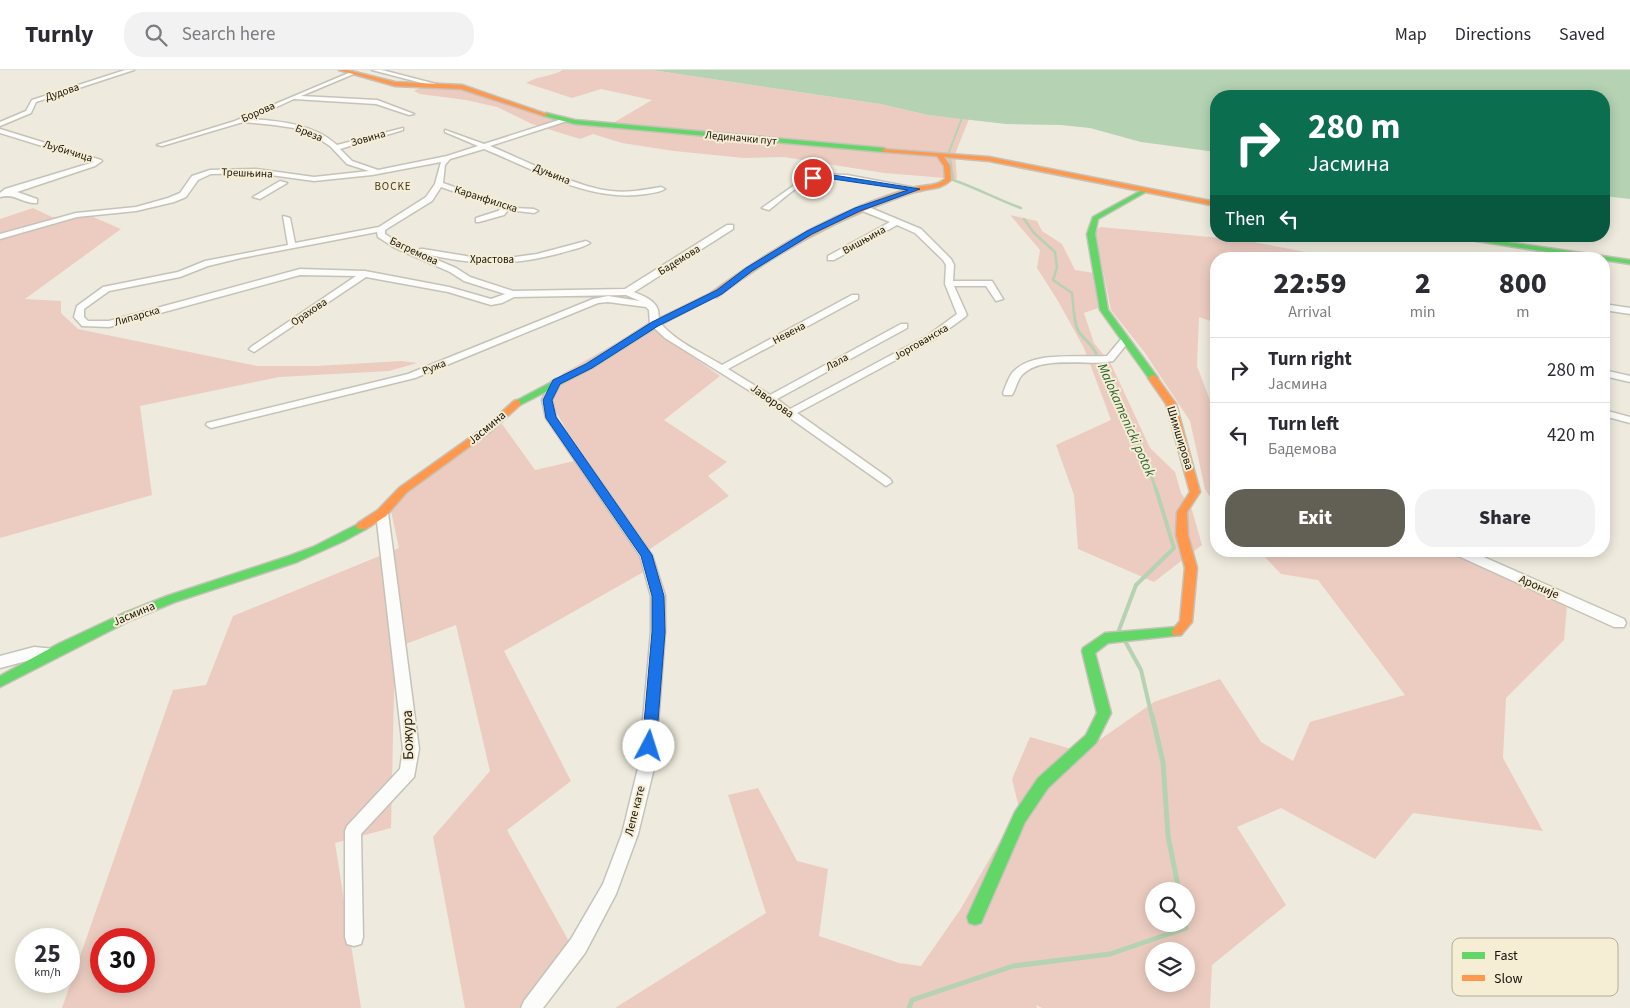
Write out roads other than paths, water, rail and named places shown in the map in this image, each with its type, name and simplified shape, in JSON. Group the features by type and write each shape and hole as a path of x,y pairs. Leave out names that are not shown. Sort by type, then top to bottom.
{"street":[{"name":"Дудова","path":"0,124 29,112 34,101 131,70"},
{"path":"375,70 441,86"},
{"name":"Лединачки пут","path":"347,71 395,84 466,88 537,113 565,120 961,156 1016,163 1210,203"},
{"name":"Борова","path":"160,145 242,120 347,71"},
{"path":"291,97 376,102 411,114"},
{"name":"Бреза","path":"242,120 304,129 325,138 349,164 373,170 395,168"},
{"path":"448,158 565,120"},
{"name":"Зовина","path":"336,148 401,129"},
{"name":"Љубичица","path":"0,131 100,161 11,192"},
{"name":"Дуњина","path":"448,132 574,182 608,193 631,194 661,188"},
{"name":"Јасмина","path":"0,682 53,653 164,602 335,541 382,512 403,490 488,430 511,407 589,366 655,324 720,292 749,269 810,233 863,208 917,189 942,185 947,181 947,166 942,155"},
{"name":"Трешњина","path":"0,236 76,215 136,209 171,200 183,195 195,178 210,172 256,171 291,178 324,179 448,158"},
{"name":"Багремова","path":"448,158 442,164 439,184 429,199 381,229 382,235 398,246 454,270 467,279 498,291 512,294 627,292 640,297 650,305"},
{"path":"766,208 804,181 817,176 917,189"},
{"path":"257,197 291,178"},
{"path":"283,183 283,192"},
{"name":"Каранфилска","path":"439,184 506,208 534,211"},
{"path":"0,188 34,200"},
{"name":"Шимширова","path":"975,917 1020,817 1043,783 1091,738 1104,713 1088,651 1105,638 1140,637 1177,632 1186,622 1190,568 1182,535 1182,512 1195,492 1171,404 1104,310 1091,234 1095,218 1146,190"},
{"path":"0,195 11,192"},
{"path":"479,220 501,213 506,208"},
{"name":"Јоргованска","path":"790,413 930,338 960,318 960,311 949,284 950,265 947,259 918,231 863,208"},
{"path":"286,218 292,246"},
{"name":"Вишњина","path":"831,258 896,222"},
{"name":"Бадемова","path":"627,292 730,228"},
{"name":"Липарска","path":"381,229 230,258 180,274 106,289 80,308 79,317 85,324 109,324 300,272 319,271 365,274 449,290 491,302 499,301 512,294"},
{"path":"1490,242 1560,252"},
{"name":"Храстова","path":"398,246 489,261 526,258 586,243"},
{"path":"1610,259 1630,262"},
{"name":"Орахова","path":"254,349 365,274"},
{"path":"949,284 989,283 999,299"},
{"name":"Невена","path":"723,368 855,297"},
{"name":"Ружа","path":"211,425 411,376 596,301 608,299 650,305"},
{"path":"650,305 656,315 655,324"},
{"path":"1610,308 1630,311"},
{"name":"Јаворова","path":"655,324 689,350 723,368 770,399 886,482"},
{"name":"Лала","path":"770,399 904,326"},
{"path":"1008,394 1016,375 1024,368 1038,362 1110,359 1126,340"},
{"path":"1610,374 1630,379"},
{"name":"Лепе кате","path":"531,1008 578,946 610,888 630,834 647,764 658,632 658,596 646,555 551,418 547,400 556,382"},
{"path":"1610,415 1630,420"},
{"name":"Божура","path":"354,937 353,831 408,772 411,749 382,512"},
{"name":"Ароније","path":"1471,557 1619,623"},
{"path":"0,662 34,653 53,653"}],"waterway":[{"name":"Malokamenicki potok","path":"953,177 949,152 962,118"},
{"name":"Malokamenicki potok","path":"953,177 953,180 1021,208"},
{"name":"Malokamenicki potok","path":"1024,219 1034,233 1055,252 1057,267 1053,280 1072,293 1074,314"},
{"name":"Malokamenicki potok","path":"1074,312 1077,328 1097,355 1130,421 1156,490"},
{"name":"Malokamenicki potok","path":"1120,633 1119,630 1136,585 1174,548 1156,489"},
{"name":"Malokamenicki potok","path":"1125,641 1141,670 1152,717"},
{"name":"Malokamenicki potok","path":"1152,715 1163,762 1168,836 1177,882"},
{"name":"Malokamenicki potok","path":"909,1008 912,1000 1013,966 1110,954 1174,932"}],"district":[{"name":"BOCKE","path":"393,186"}]}
